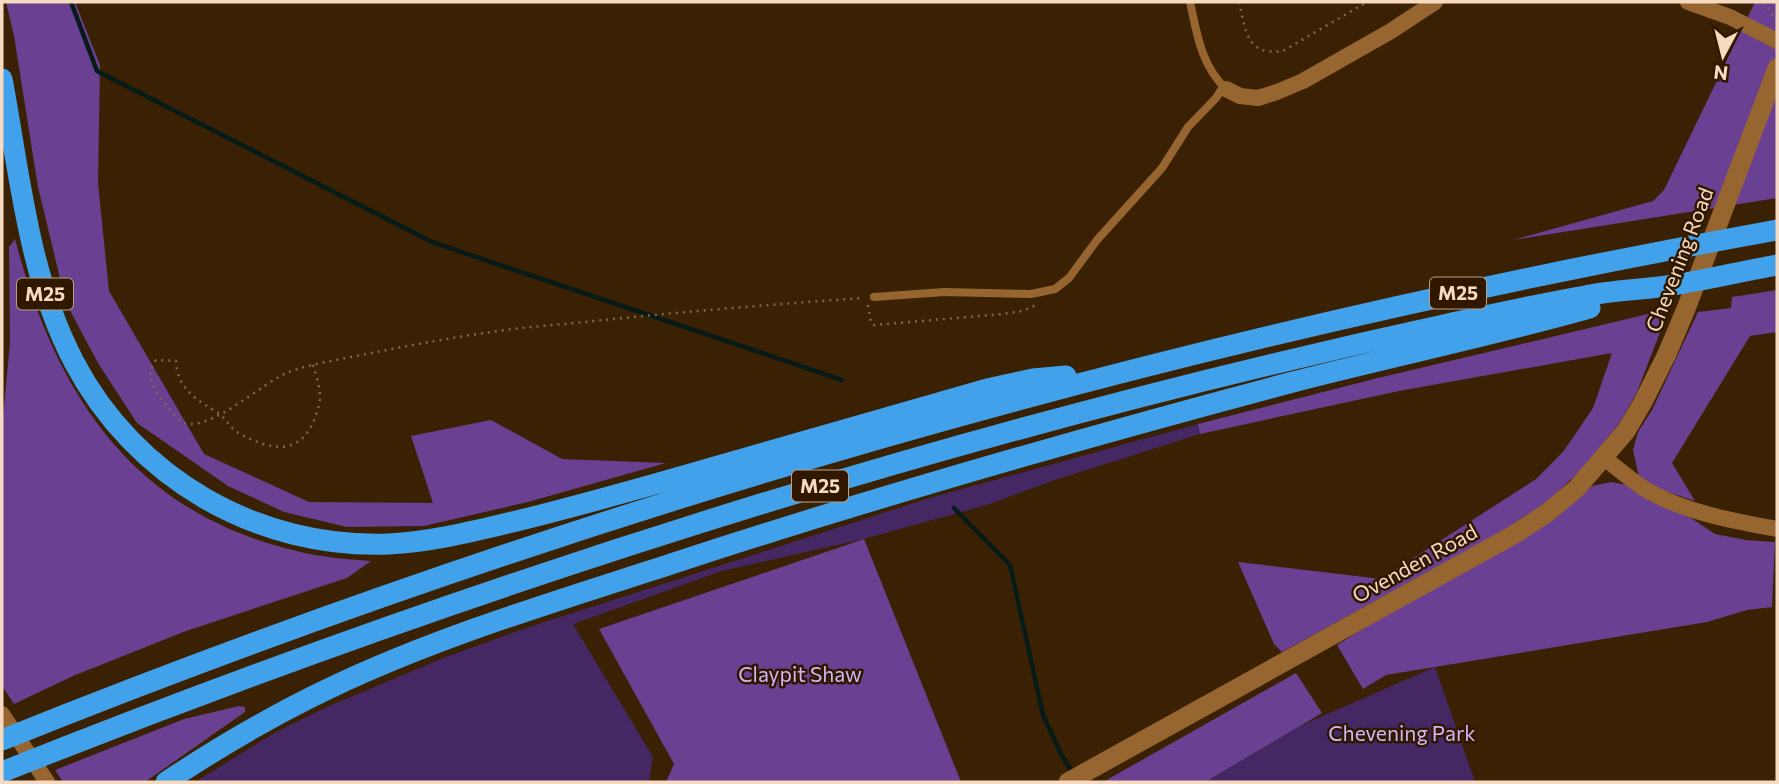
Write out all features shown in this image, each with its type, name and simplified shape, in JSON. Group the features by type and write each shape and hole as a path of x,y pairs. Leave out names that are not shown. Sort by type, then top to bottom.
{"highway":[{"name":"M25","path":"2,79 36,261 58,328 91,391 123,434 182,485 237,516 288,533 321,540 366,544 443,537 620,494 987,389 1032,379 1141,368"},
{"name":"M25","path":"2,740 253,643 573,532 907,430 1141,368 1421,301 1604,262 1777,230"},
{"name":"M25","path":"2,772 238,680 450,605 721,516 857,475 1124,402 1362,344 1590,295 1663,287 1777,265"},
{"name":"M25","path":"166,782 242,734 332,687 432,645 550,603 832,513 1037,453 1297,381 1558,317 1663,287"}],"main road":[{"name":"Chevening Road","path":"1605,458 1626,431 1667,354 1777,68"},
{"name":"Ovenden Road","path":"1068,782 1514,534 1547,513 1577,488 1605,458"}],"street":[{"path":"1225,88 1241,96 1258,98 1277,92 1303,81 1391,31 1435,2"},
{"path":"1688,2 1730,18 1777,41"},
{"path":"1605,458 1648,490 1684,506 1727,520 1777,529"},
{"path":"2,714 47,782"}],"lane":[{"path":"874,297 944,292 1031,295 1050,290 1069,278 1097,240 1162,168 1193,121 1225,88 1213,76 1205,60 1190,2"}],"path":[{"path":"1238,2 1247,36 1256,49 1269,53 1283,51 1367,2"},
{"path":"1764,2 1777,22"},
{"path":"313,365 320,394 318,410 305,435 287,447 270,447 229,427 219,413 202,405 187,390 179,377 176,361 160,359 153,363 149,371 150,381 161,399 181,422 197,424 219,413 289,372 313,365 500,331 665,314 867,298 871,323 874,325 1022,311 1045,301 1050,290"}],"green space":[{"path":"6,2 75,2 100,65 98,183 109,291 204,454 309,502 433,503 411,436 491,420 562,459 666,463 528,502 424,526 347,527 284,512 228,486 137,423 98,363 66,303 38,187"},
{"path":"1755,2 1777,2 1777,198 1513,240 1653,201 1664,190"},
{"path":"15,239 32,295 53,347 78,394 108,437 144,475 187,506 236,532 302,552 371,561 347,578 186,631 73,676 14,704 2,686 2,429 10,342 9,247"},
{"path":"1777,290 1777,332 1750,336 1672,463 1695,501 1653,487 1639,477 1633,450 1638,432 1652,410 1698,312 1731,308 1732,297"},
{"path":"1669,309 1637,392 1619,424 1582,469 1545,504 1499,533 1282,652 1274,644 1238,562 1381,579 1536,479 1563,452 1593,408 1612,353 1399,391 1200,434 1198,424"},
{"path":"1198,424 1200,434 1052,481 990,504 864,539 722,571 573,624 653,757 649,782 195,782 276,732 327,707 443,658 523,629 933,497"},
{"path":"1611,482 1627,485 1650,501 1691,518 1715,534 1775,542 1772,607 1747,610 1707,622 1386,675 1363,689 1337,645 1401,605 1554,519 1592,486"},
{"name":"Claypit Shaw","path":"864,539 961,782 666,782 674,764 599,629"},
{"name":"Chevening Park","path":"1435,667 1475,782 1205,782 1300,726"},
{"path":"1296,673 1322,713 1205,782 1103,782"},
{"path":"239,706 245,707 245,712 145,782 63,782 55,770 184,719"}],"waterway":[{"path":"71,2 97,71 432,242 842,380"},
{"path":"954,508 1010,565 1043,715 1073,773"}]}
